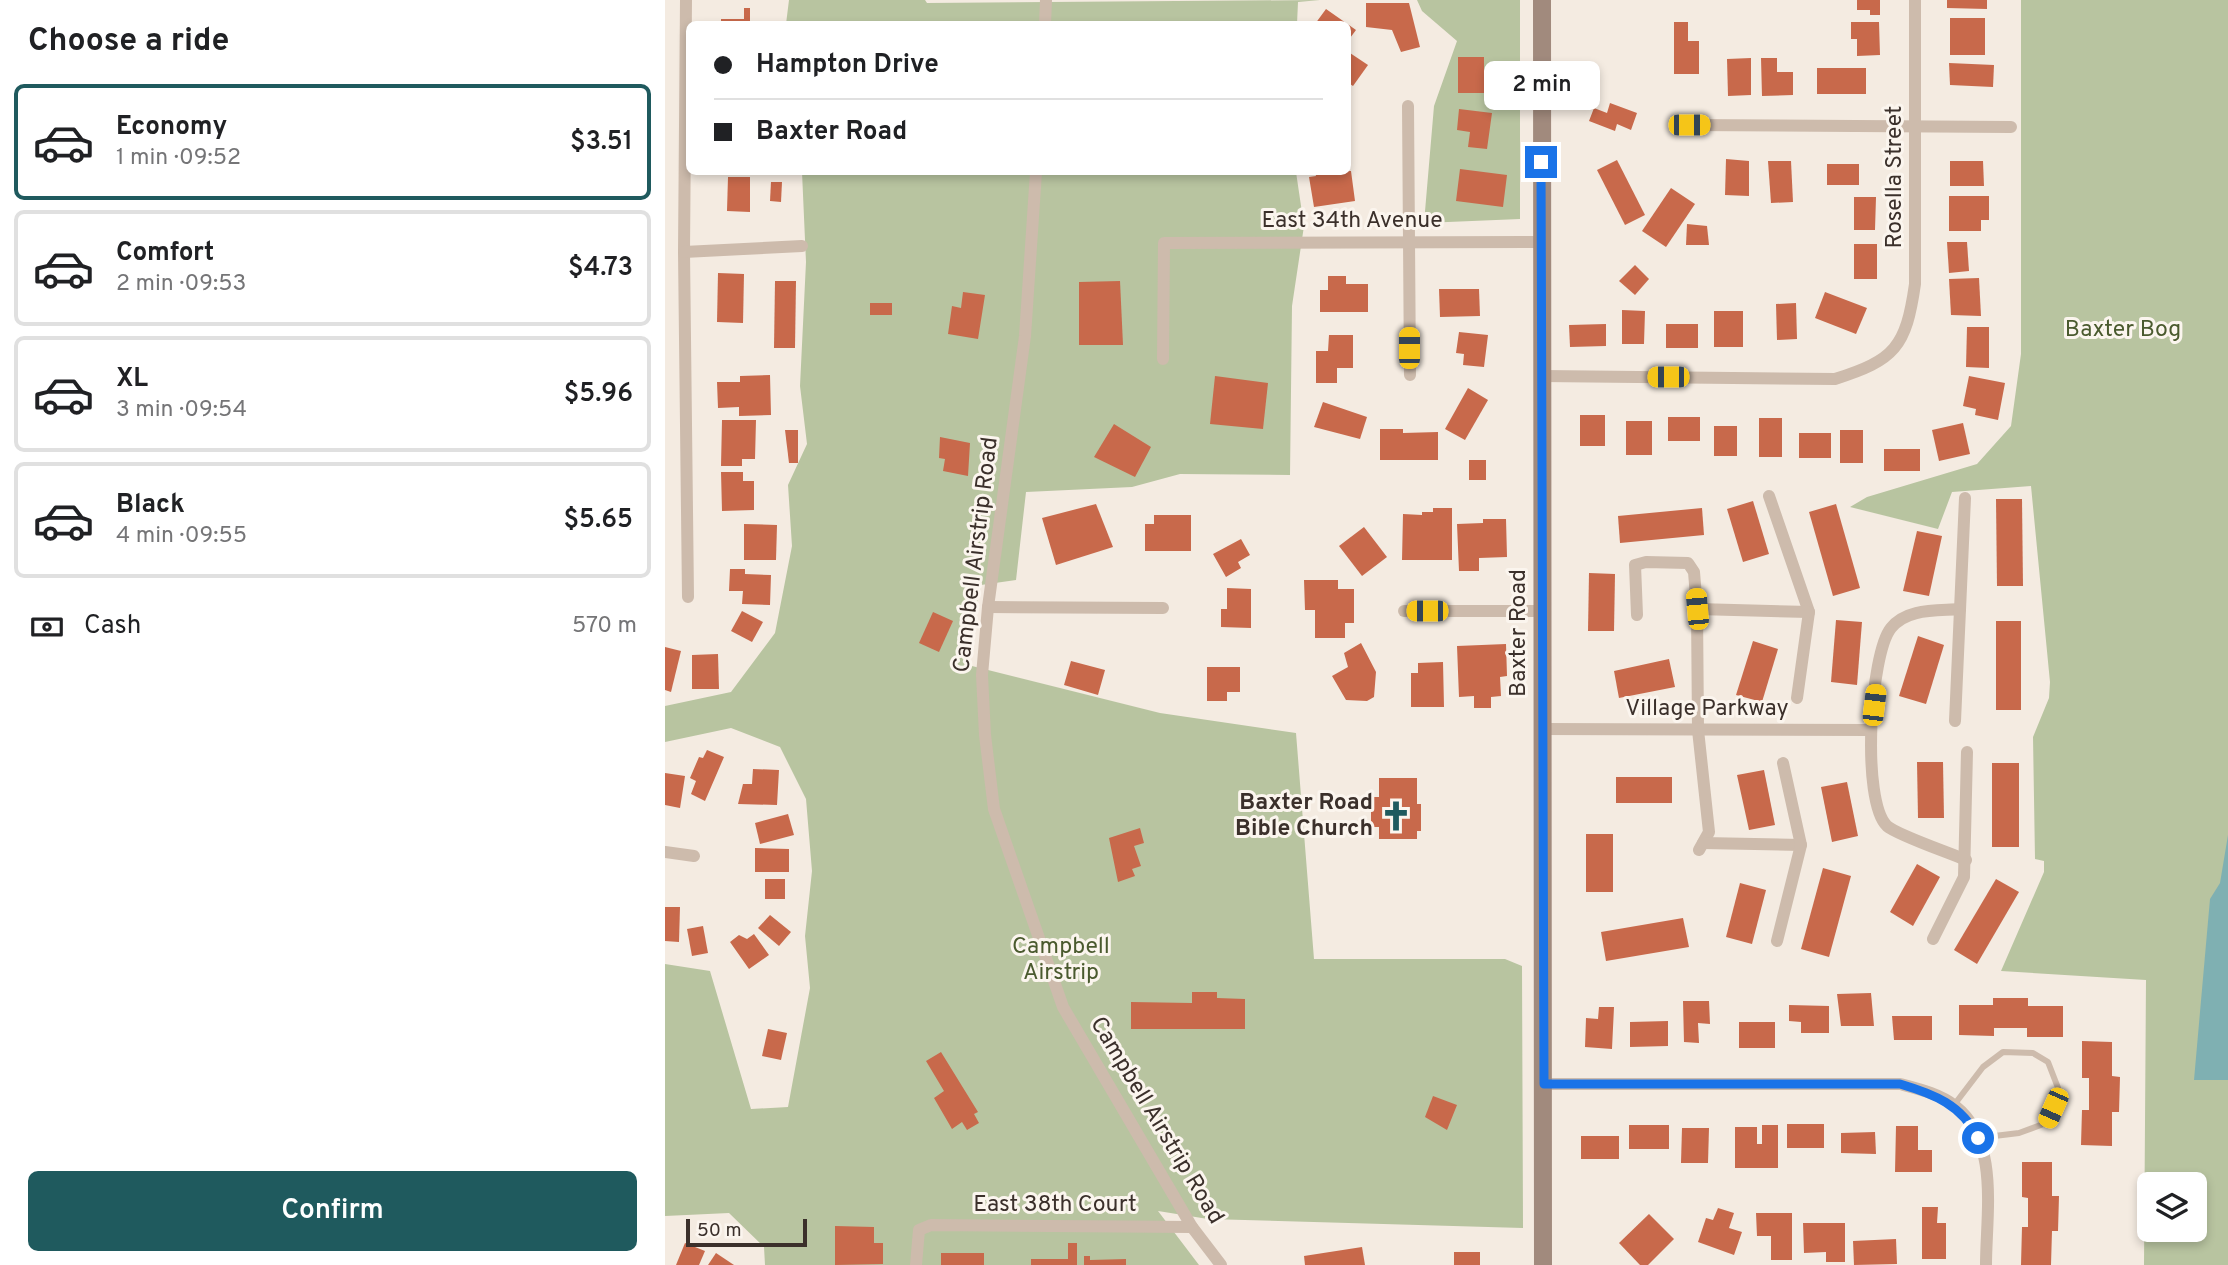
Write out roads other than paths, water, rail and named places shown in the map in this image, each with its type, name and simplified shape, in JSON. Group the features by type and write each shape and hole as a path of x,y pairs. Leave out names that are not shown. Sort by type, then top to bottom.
{"street":[{"path":"686,0 684,252 688,597"},
{"path":"1045,21 1046,0"},
{"name":"Baxter Road","path":"1542,0 1543,1265"},
{"name":"Rosella Street","path":"1542,376 1835,379 1869,368 1894,351 1910,320 1916,284 1915,0"},
{"path":"1408,106 1409,375"},
{"path":"1689,125 2011,127"},
{"name":"Campbell Airstrip Road","path":"1035,175 1025,336 988,607 982,675 985,735 994,809 1063,1007 1192,1227 1221,1265"},
{"name":"East 34th Avenue","path":"1163,359 1164,243 1541,242"},
{"path":"684,252 802,246"},
{"path":"1769,496 1809,612 1797,698"},
{"path":"1955,721 1965,498"},
{"path":"1637,615 1635,565 1646,562 1688,563 1694,572 1697,609 1698,730 1709,831 1701,846 1801,845"},
{"path":"988,607 1163,608"},
{"path":"1697,609 1809,612"},
{"path":"1960,609 1905,615 1889,630 1880,654 1871,730 1872,782 1878,808 1887,826 1966,860"},
{"path":"1404,611 1543,611"},
{"name":"Village Parkway","path":"1543,729 1871,730"},
{"path":"1933,939 1964,877 1967,752"},
{"path":"1777,941 1801,845 1783,763"},
{"path":"665,852 694,856"},
{"path":"1544,1084 1900,1084 1926,1091 1954,1105 1970,1121 1978,1138 1986,1169 1986,1265"},
{"name":"East 38th Court","path":"916,1265 919,1230 931,1225 1192,1227"}],"lane":[{"path":"1954,1105 1983,1067 2003,1052 2033,1053 2048,1062 2060,1093 2046,1123 2019,1133 1978,1138"}],"water":[{"path":"2228,835 2228,1080 2194,1080 2210,899 2220,883"}],"place":[{"name":"Baxter Road Bible Church","path":"1396,816"}],"park label":[{"name":"Baxter Bog","path":"2123,330"},
{"name":"Campbell Airstrip","path":"1061,960"}]}
